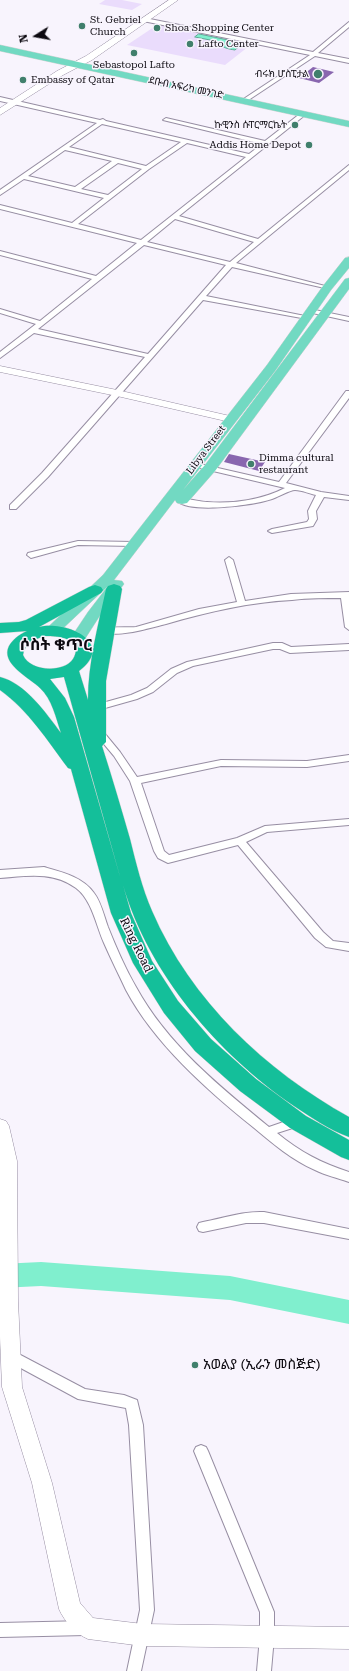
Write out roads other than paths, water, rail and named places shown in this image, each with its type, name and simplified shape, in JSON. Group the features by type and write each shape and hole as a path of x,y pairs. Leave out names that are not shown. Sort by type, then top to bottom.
{"highway":[{"path":"97,755 97,681 114,589"},
{"path":"0,628 21,627 56,614 80,598 96,590"},
{"path":"0,636 52,631 67,633 78,639 83,645 85,651 83,658 78,664 61,672 43,673 23,667 16,659 14,654 16,648 25,637 33,634"},
{"name":"Ring Road","path":"0,657 23,667 47,685 56,698 65,717 121,913 143,963 170,1007 208,1050 248,1085 298,1122 349,1151"},
{"name":"Ring Road","path":"70,669 97,755 142,911 167,961 189,992 215,1024 250,1060 292,1093 330,1118 349,1128"},
{"path":"0,682 18,695 36,712 81,774"}],"main road":[{"name":"ደቡብ አፍሪካ መንገድ","path":"0,48 73,66 349,124"},
{"name":"ደቡብ አፍሪካ መንገድ","path":"0,53 73,66 244,101 349,128"},
{"name":"Libya Street","path":"52,631 108,578 271,368 327,288 349,260"},
{"name":"Libya Street","path":"78,639 93,615 181,501 210,468 349,281"}],"street":[{"path":"0,112 88,58 174,0"},
{"path":"145,20 349,62"},
{"path":"244,101 313,55 348,27"},
{"path":"0,99 104,121 250,156"},
{"path":"0,356 301,115"},
{"path":"166,120 266,143"},
{"path":"0,193 104,121"},
{"path":"73,225 146,168 186,140"},
{"path":"64,148 146,168"},
{"path":"75,190 116,161"},
{"path":"13,507 45,475 231,264 349,167"},
{"path":"24,177 108,197"},
{"path":"0,207 327,288"},
{"path":"174,217 259,241"},
{"path":"0,253 97,278"},
{"path":"201,297 308,315 325,314 349,319"},
{"path":"0,311 42,323"},
{"path":"32,330 149,356"},
{"path":"0,369 117,393 230,419"},
{"path":"281,484 349,393"},
{"path":"196,464 321,494 349,498"},
{"path":"181,501 197,505 238,504 283,493 294,487"},
{"path":"272,531 310,524 313,519 312,511 321,494"},
{"path":"31,555 78,543 134,544"},
{"path":"229,560 242,604"},
{"path":"106,630 126,631 137,629 199,612 242,604 291,597 347,595 349,627"},
{"path":"98,707 134,697 150,690 174,671 190,664 273,646 282,646 290,650 349,647"},
{"path":"98,731 117,754 135,781 162,856 168,859 240,841 265,829 349,822"},
{"path":"135,781 222,763 307,764 349,758"},
{"path":"240,841 319,935 330,944 349,947"},
{"path":"0,874 44,871 68,879 79,885 90,895 110,944 132,990 155,1024 189,1064 234,1105 288,1149 319,1167 349,1177"},
{"path":"268,1132 298,1122"},
{"path":"0,1126 8,1161 10,1195 8,1301 12,1387 42,1483 70,1609 88,1628"},
{"path":"203,1227 251,1217 271,1219 330,1232 349,1234"},
{"path":"11,1356 83,1395 124,1401 132,1404 136,1425 147,1610 143,1635 134,1671"},
{"path":"201,1451 267,1612 267,1637 264,1671"},
{"path":"0,1630 88,1628 143,1635 349,1638"}],"waterway":[{"path":"0,1276 41,1274 230,1288 349,1312"}],"place":[{"name":"St. Gebriel Church","path":"82,26"},
{"name":"Shoa Shopping Center","path":"157,28"},
{"name":"Lafto Center","path":"190,44"},
{"name":"Sebastopol Lafto","path":"134,53"},
{"name":"ብሩክ ሆስፒታል","path":"318,74"},
{"name":"Embassy of Qatar","path":"23,80"},
{"name":"ኩዊንስ ሱፐርማርኬት","path":"295,125"},
{"name":"Addis Home Depot","path":"309,145"},
{"name":"Dimma cultural restaurant","path":"251,464"},
{"name":"አወልያ (ኢራን መስጅድ)","path":"195,1365"}],"district":[{"name":"ሶስት ቁጥር","path":"56,645"}]}
